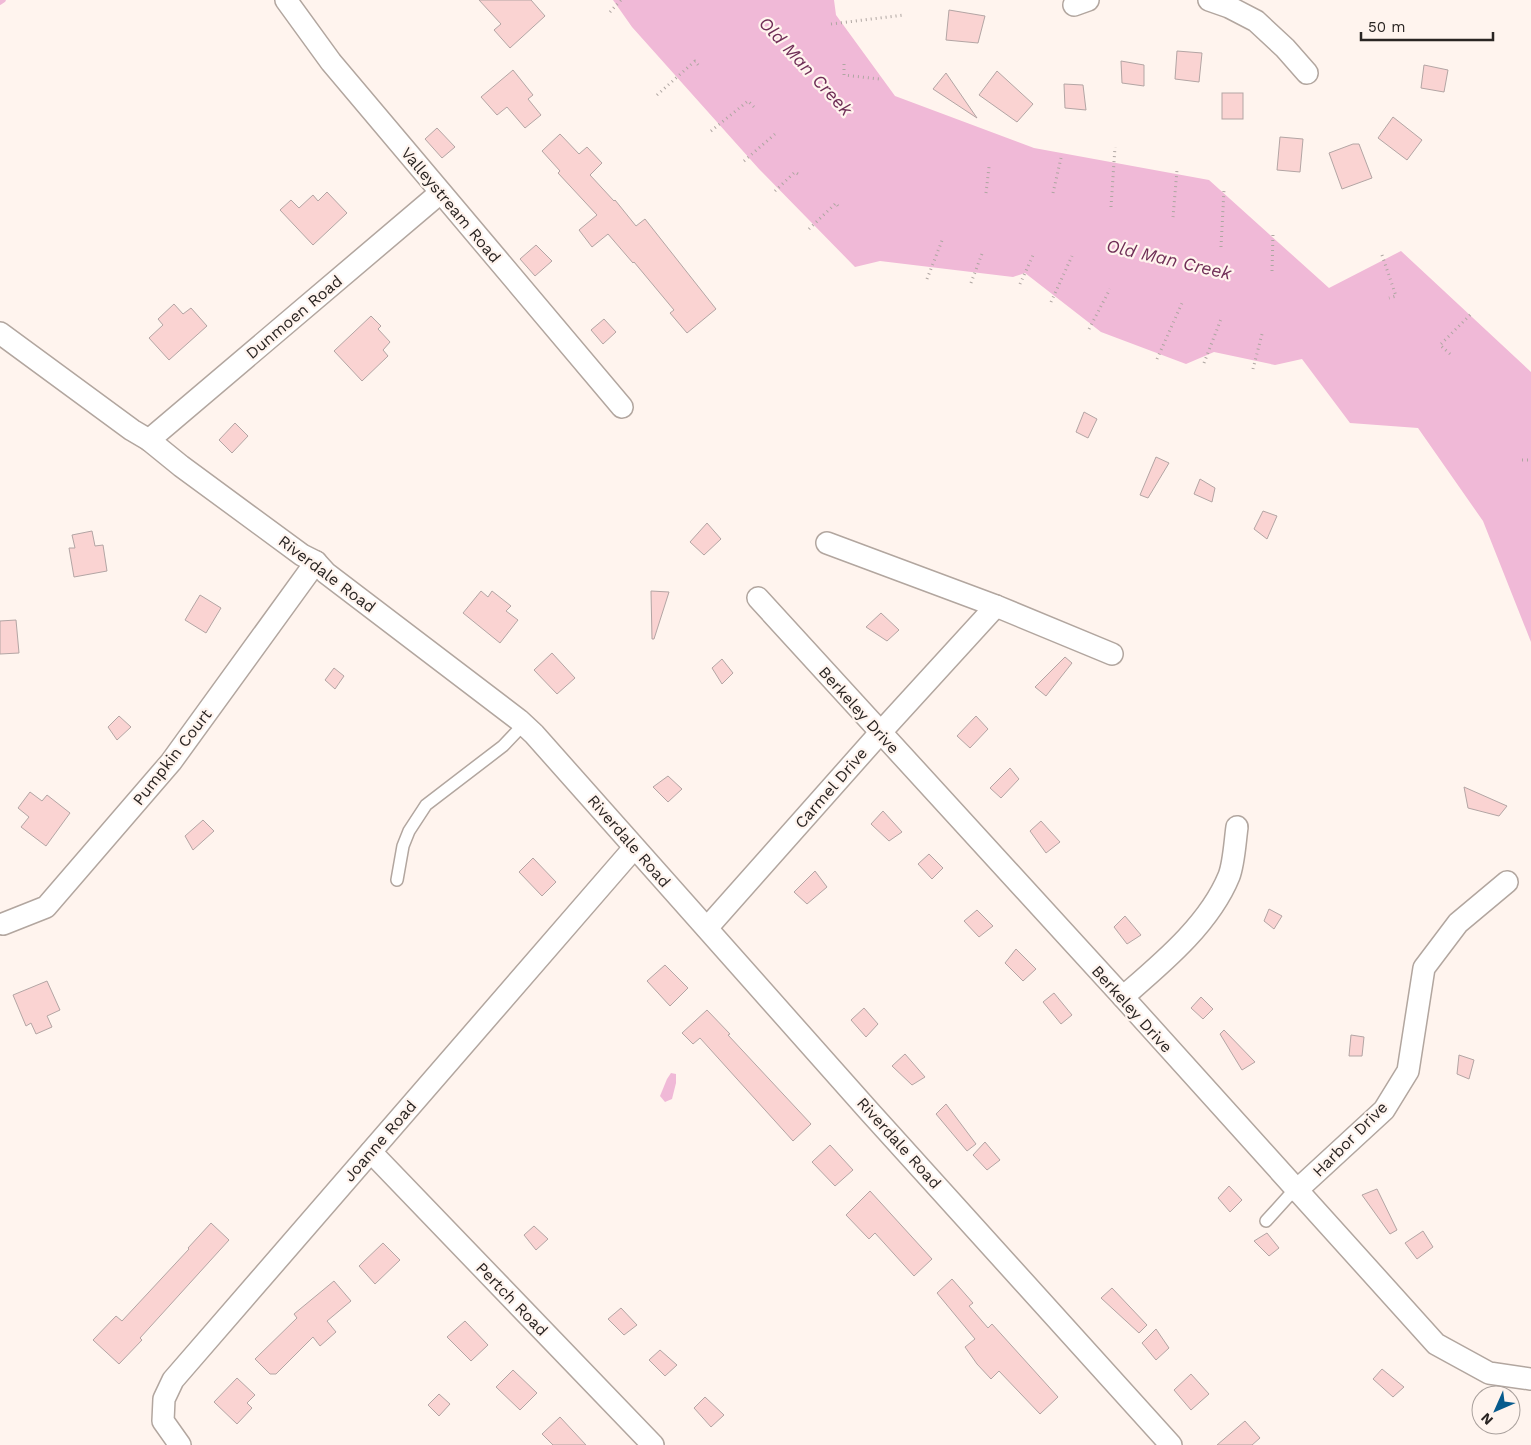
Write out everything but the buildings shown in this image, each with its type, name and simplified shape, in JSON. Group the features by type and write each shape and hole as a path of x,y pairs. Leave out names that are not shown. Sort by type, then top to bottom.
{"street":[{"name":"Valleystream Road","path":"286,0 331,62 622,407"},
{"path":"1209,0 1229,7 1256,21 1285,48 1307,73"},
{"name":"Dunmoen Road","path":"149,440 440,193"},
{"name":"Riverdale Road","path":"0,333 132,430 149,440 181,466 302,555 316,562 326,573 524,724 579,783 634,848 868,1110 1171,1445"},
{"path":"827,543 996,606 1112,654"},
{"name":"Pumpkin Court","path":"3,924 46,907 165,769 316,562"},
{"name":"Berkeley Drive","path":"758,598 1436,1344 1489,1373 1531,1379"},
{"name":"Carmel Drive","path":"707,928 996,606"},
{"path":"1123,998 1169,957 1214,904 1229,875 1237,827"},
{"name":"Joanne Road","path":"180,1445 163,1421 164,1399 173,1380 634,848"},
{"name":"Harbor Drive","path":"1296,1190 1384,1110 1408,1071 1424,968 1458,924 1508,882"},
{"name":"Pertch Road","path":"371,1152 653,1445"}],"lane":[{"path":"398,880 403,846 409,831 426,805 503,746 524,724"},
{"path":"1266,1221 1296,1190"}],"path":[{"path":"610,12 622,0"},
{"path":"831,24 904,15"},
{"path":"657,95 695,61 699,66"},
{"path":"844,64 844,74 879,79"},
{"path":"711,130 748,101 754,108"},
{"path":"744,161 776,134"},
{"path":"1111,207 1115,147"},
{"path":"1053,193 1061,158"},
{"path":"986,192 989,167"},
{"path":"1173,218 1177,170"},
{"path":"775,191 796,172 801,176"},
{"path":"1222,247 1224,190"},
{"path":"809,229 836,204 840,209"},
{"path":"1272,271 1273,233"},
{"path":"926,279 943,238"},
{"path":"971,284 983,251"},
{"path":"1020,284 1034,253"},
{"path":"1382,255 1396,296 1389,298"},
{"path":"1051,302 1072,256"},
{"path":"1090,329 1110,288"},
{"path":"1158,359 1182,303"},
{"path":"1450,354 1440,345 1472,313"},
{"path":"1204,363 1221,319"},
{"path":"1253,369 1262,334"},
{"path":"1522,460 1531,460"}],"water":[{"name":"Old Man Creek","path":"613,0 834,0 836,15 895,96 1034,148 1209,180 1329,288 1401,251 1531,372 1531,642 1483,521 1418,428 1350,423 1302,359 1275,365 1214,352 1186,364 1101,332 1025,273 1013,277 880,261 855,267 759,169 632,27"},
{"path":"671,1073 676,1074 676,1083 672,1099 665,1102 660,1096"}]}
